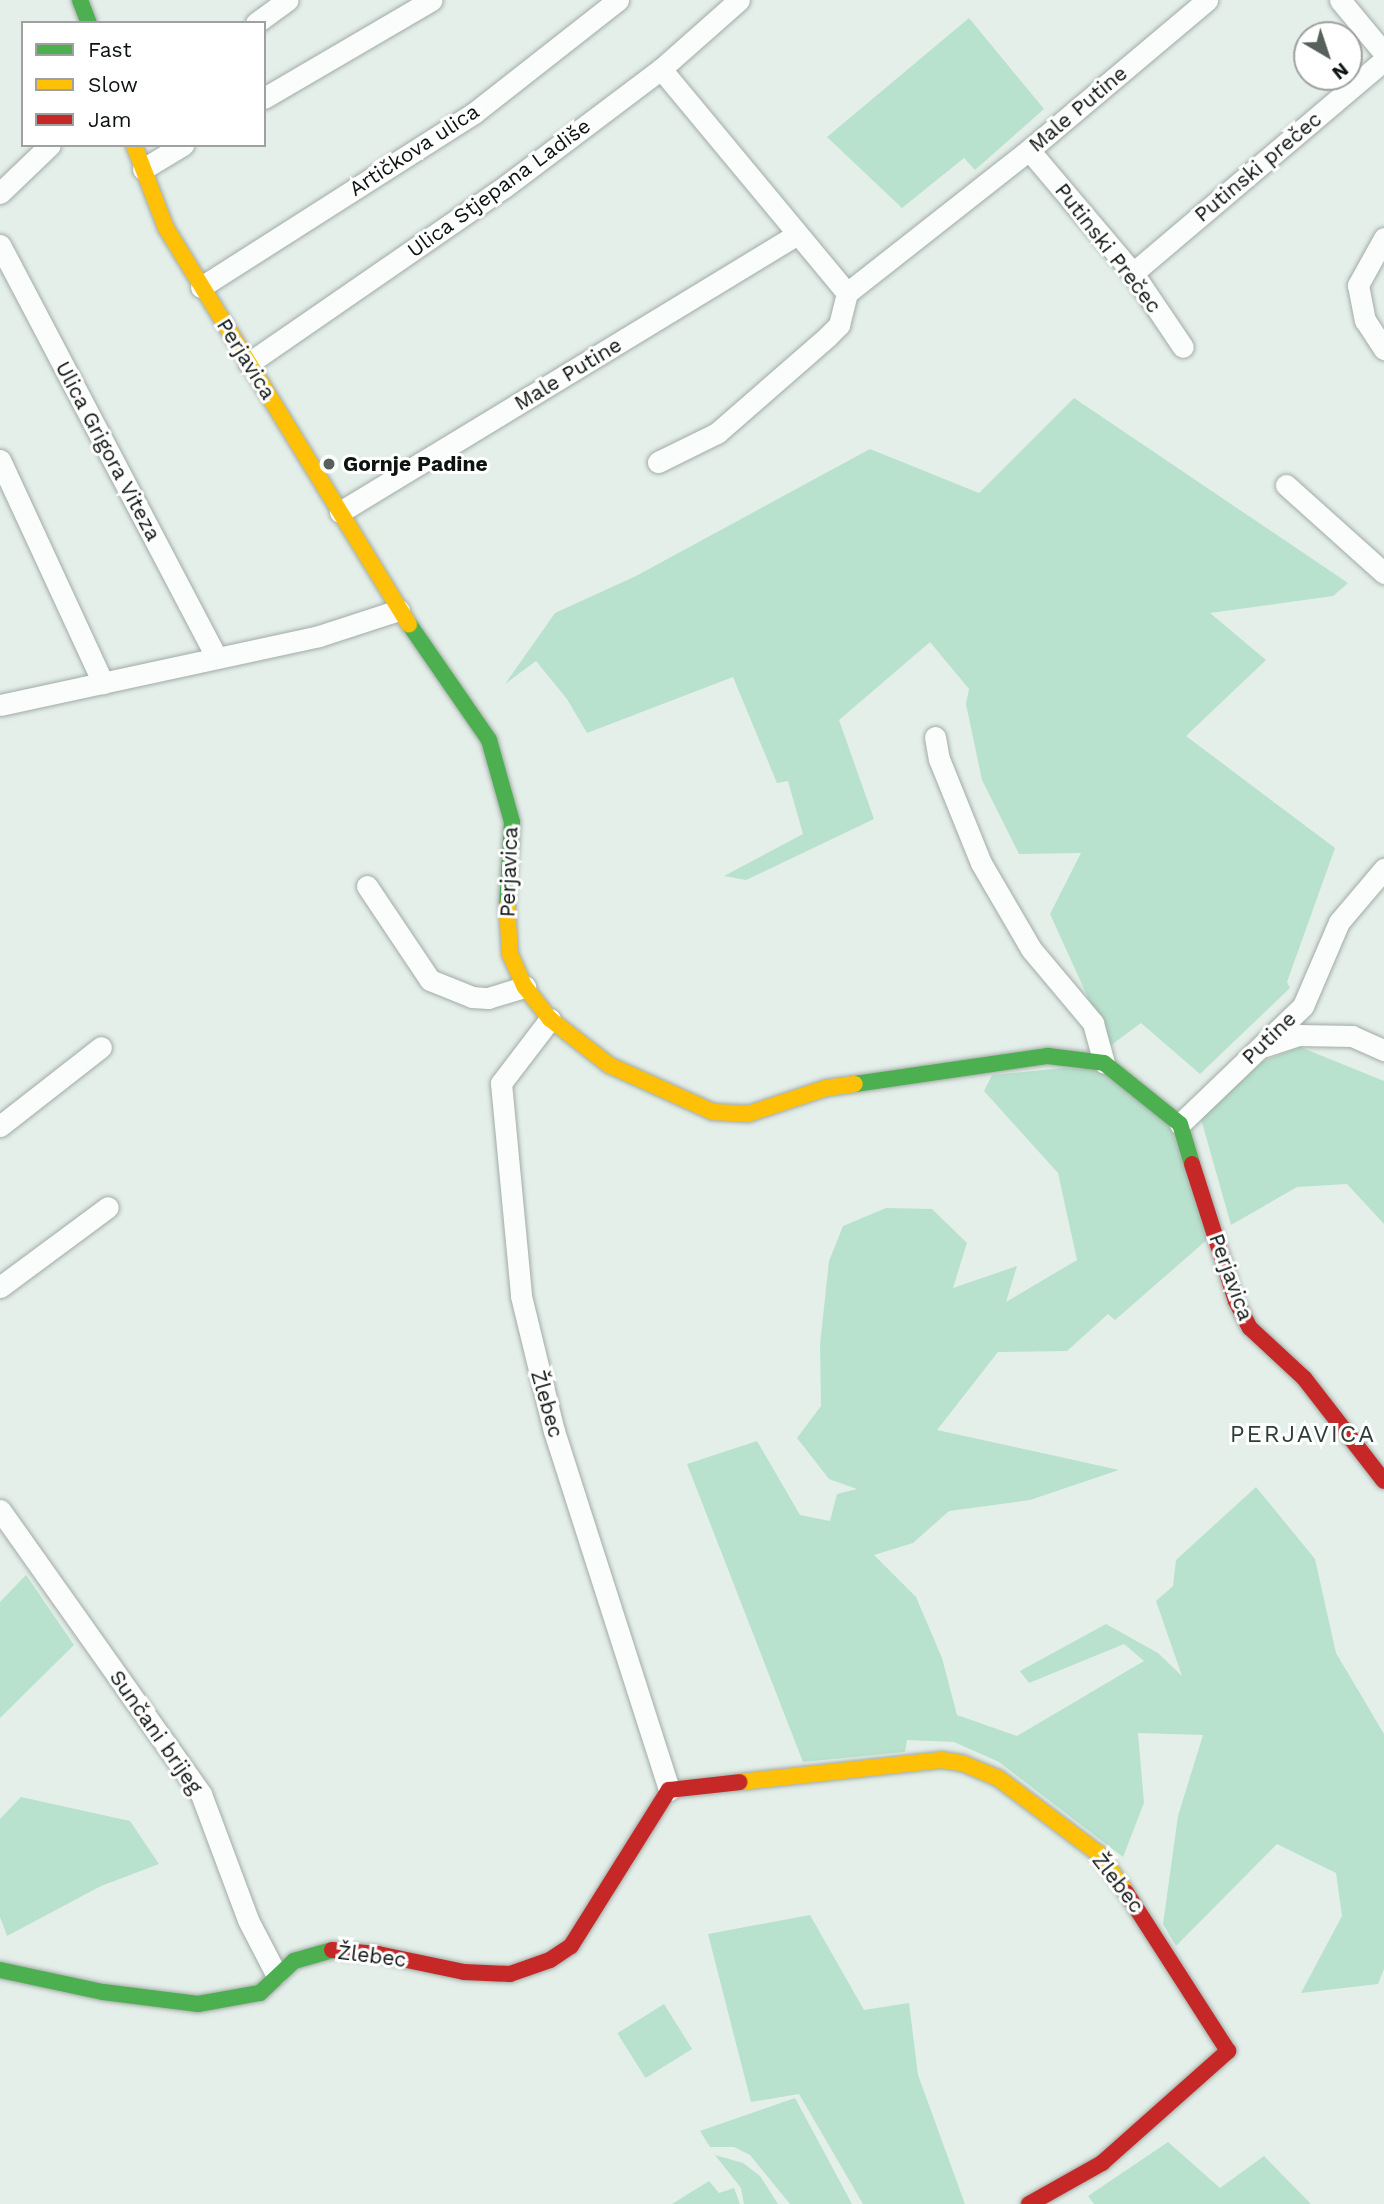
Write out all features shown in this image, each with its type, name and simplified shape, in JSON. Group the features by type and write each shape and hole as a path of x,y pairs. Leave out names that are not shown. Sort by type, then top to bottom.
{"street":[{"path":"80,0 88,21"},
{"path":"259,21 288,0"},
{"path":"266,97 432,0"},
{"name":"Artičkova ulica","path":"201,287 474,113 618,0"},
{"name":"Ulica Stjepana Ladiše","path":"249,363 503,188 661,69 739,0"},
{"name":"Male Putine","path":"847,293 1029,150 1207,0"},
{"path":"1340,0 1384,53"},
{"name":"Putinski prečec","path":"1133,274 1384,61"},
{"path":"658,463 717,433 828,336 839,325 847,293 661,69"},
{"path":"0,193 48,147"},
{"name":"Perjavica","path":"135,147 166,228 399,610 480,727 495,755 512,822 506,932 516,971 550,1018 609,1065 713,1112 748,1114 826,1088 1048,1056 1104,1063"},
{"path":"143,169 180,147"},
{"name":"Putinski Prečec","path":"1029,150 1133,274 1183,347"},
{"name":"Male Putine","path":"340,512 796,234"},
{"path":"1384,238 1358,285 1365,320 1384,349"},
{"name":"Ulica Grigora Viteza","path":"0,245 216,656"},
{"path":"0,460 103,683"},
{"path":"1286,485 1384,573"},
{"path":"0,705 216,656 319,636 399,610"},
{"path":"935,737 939,759 981,863 1031,949 1093,1023 1104,1063 1180,1124"},
{"name":"Putine","path":"1180,1124 1303,1006 1339,922 1384,869"},
{"path":"367,886 430,980 472,997 488,998 525,987"},
{"name":"Žlebec","path":"550,1018 501,1083 521,1296 554,1431 669,1790"},
{"path":"1258,1048 1299,1035 1352,1036 1384,1050"},
{"path":"0,1126 101,1047"},
{"name":"Perjavica","path":"1180,1124 1236,1301 1250,1328 1304,1378 1384,1481"},
{"path":"0,1287 108,1207"},
{"name":"Sunčani brijeg","path":"0,1510 201,1794 248,1920 276,1974"},
{"name":"Žlebec","path":"0,1970 103,1992 198,2004 260,1993 276,1974 295,1961 326,1950 378,1954 496,1974 550,1960 580,1934 610,1877 669,1790 942,1760 962,1763 998,1778 1098,1853 1114,1871 1227,2051 1102,2163 1029,2204"}],"green space":[{"path":"969,18 1044,109 975,170 964,158 902,208 827,137"},
{"path":"1074,398 1348,583 1333,596 1210,613 1266,660 1186,736 1335,848 1287,982 1290,988 1200,1074 1141,1023 1110,1046 1050,914 1081,853 1019,854 982,780 966,704 969,689 930,642 839,720 874,819 746,880 724,876 803,834 788,781 777,783 733,677 587,733 567,699 536,661 505,684 555,613 636,576 870,449 979,493"},
{"path":"1300,1047 1384,1081 1384,1224 1347,1184 1297,1187 1231,1225 1201,1119 1250,1066"},
{"path":"1063,1068 1102,1070 1170,1125 1209,1238 1115,1320 1108,1314 1067,1351 998,1352 937,1430 1119,1470 1030,1500 949,1511 913,1543 874,1555 916,1597 942,1658 957,1715 1017,1736 1144,1661 1124,1644 1029,1683 1020,1671 1106,1624 1158,1653 1182,1676 1156,1601 1173,1586 1176,1560 1256,1487 1315,1559 1336,1653 1384,1734 1384,1969 1378,1984 1301,1993 1342,1916 1336,1873 1277,1844 1176,1946 1163,1924 1178,1816 1203,1735 1138,1733 1144,1803 1123,1857 999,1762 954,1742 907,1740 905,1752 803,1762 687,1464 757,1441 800,1515 830,1521 837,1494 857,1489 829,1479 797,1438 821,1406 820,1345 829,1261 843,1226 886,1208 932,1209 967,1243 953,1288 1017,1266 1006,1302 1077,1260 1058,1173 984,1091 992,1075"},
{"path":"26,1575 74,1645 0,1718 0,1602"},
{"path":"21,1797 130,1821 159,1864 101,1886 7,1936 0,1917 0,1819"},
{"path":"810,1915 864,2010 909,2003 918,2075 965,2204 863,2204 799,2094 751,2102 708,1934"},
{"path":"664,2004 692,2049 645,2078 617,2033"},
{"path":"795,2098 852,2204 790,2204 750,2155 734,2147 710,2147 700,2131"},
{"path":"1168,2142 1220,2188 1264,2156 1311,2204 1094,2204 1088,2196"},
{"path":"715,2155 743,2163 760,2176 778,2204 744,2204 741,2188"},
{"path":"709,2181 719,2193 734,2188 740,2204 672,2204"}],"traffic: fast":[{"path":"80,0 88,21"},
{"path":"409,624 489,740 512,822 507,906"},
{"path":"855,1084 1048,1056 1104,1063 1180,1124 1192,1164"},
{"path":"0,1970 103,1992 198,2004 260,1993 294,1961 332,1950"}],"traffic: slow":[{"path":"135,147 166,228 409,624"},
{"path":"507,906 510,954 525,987 550,1019 609,1065 713,1112 748,1114 826,1088 855,1084"},
{"path":"740,1782 942,1760 962,1763 998,1778 1098,1853 1126,1892"}],"traffic: jam":[{"path":"1192,1164 1236,1301 1250,1328 1304,1378 1384,1481"},
{"path":"332,1950 378,1954 464,1972 510,1974 550,1960 571,1946 669,1790 740,1782"},
{"path":"1029,2204 1102,2163 1228,2051 1126,1892"}],"place":[{"name":"Gornje Padine","path":"329,464"}],"district":[{"name":"PERJAVICA","path":"1303,1435"}]}
